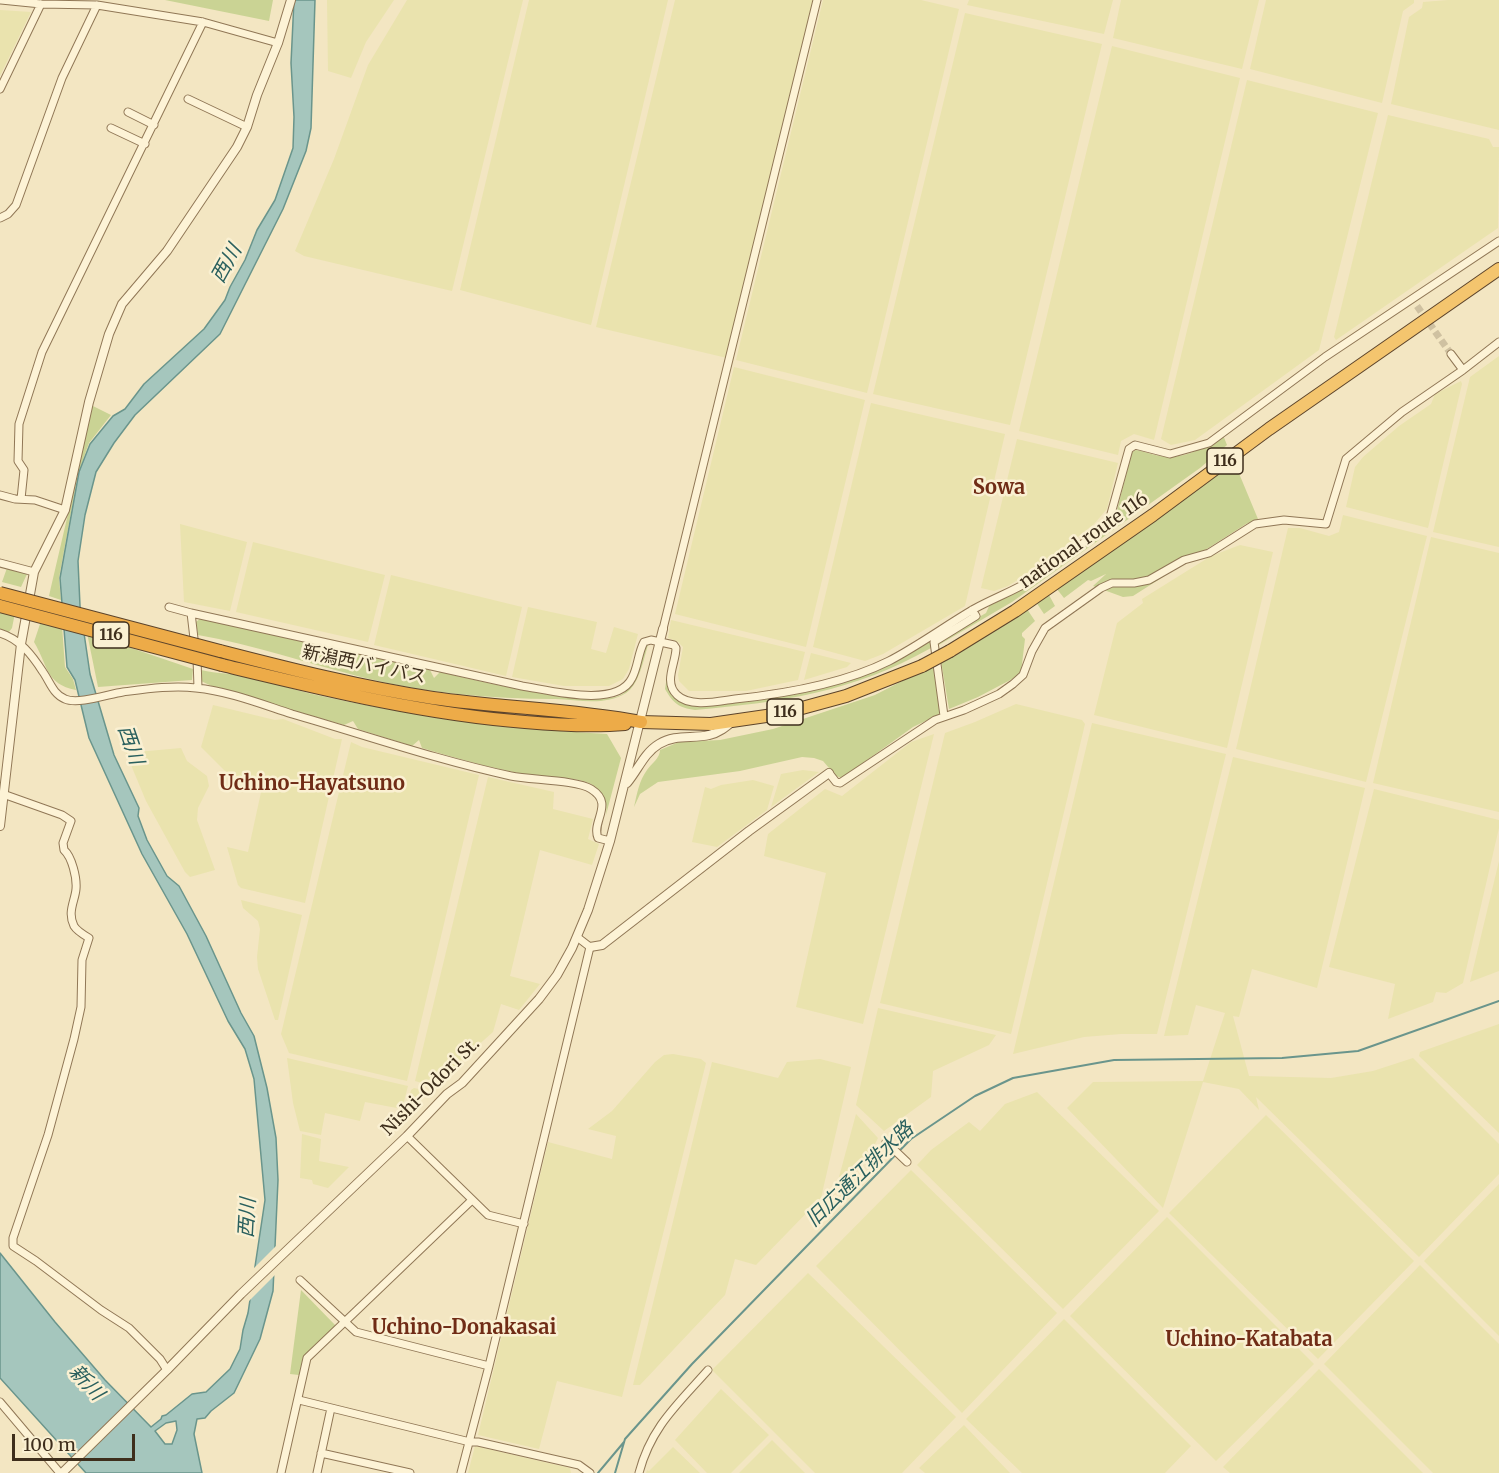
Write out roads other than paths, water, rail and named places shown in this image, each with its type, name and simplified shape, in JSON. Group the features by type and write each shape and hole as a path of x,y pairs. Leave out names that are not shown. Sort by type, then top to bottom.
{"highway":[{"name":"national route 116","path":"641,722 711,724 780,714 846,696 922,666 1016,611 1153,515 1269,429 1499,269"},
{"name":"新潟西バイパス","path":"0,593 220,651 363,685 434,698 605,715 641,722"},
{"name":"新潟西バイパス","path":"0,606 222,665 360,697 433,711 502,720 602,726 641,722"}],"street":[{"path":"1,0 41,4 97,5 203,22 278,43"},
{"path":"0,826 21,661 21,644 34,572 64,510 89,402 109,334 122,304 167,251 237,147 247,127 278,43 291,0"},
{"path":"663,629 817,0"},
{"path":"0,89 41,4"},
{"path":"0,218 8,214 16,205 62,78 97,5"},
{"path":"21,499 24,470 18,461 19,424 42,352 203,22"},
{"path":"188,99 247,127"},
{"path":"128,112 154,125"},
{"path":"111,128 145,144"},
{"path":"169,607 522,686 561,692 603,696 616,693 632,679 644,642 651,640 674,645 676,648 670,677 672,687 677,695 687,701 764,696 806,687 867,670 889,660 972,610 1034,579 1101,530 1109,521 1129,449 1135,445 1170,454 1209,443 1325,357 1499,241"},
{"path":"1413,297 1417,306"},
{"path":"577,937 590,947 602,945 749,831 829,773 836,782 840,783 914,733 944,716 990,698 1013,684 1023,675 1032,651 1045,628 1101,588 1112,583 1149,580 1184,560 1209,553 1255,524 1284,520 1326,524 1346,459 1402,412 1499,342"},
{"path":"1451,354 1463,370"},
{"path":"0,495 36,500 64,510"},
{"path":"0,563 34,572"},
{"path":"944,716 934,642 976,615 972,610"},
{"path":"191,613 198,688"},
{"name":"Nishi-Odori St.","path":"62,1472 245,1290 407,1136 447,1094 462,1083 539,999 564,964 588,910 610,842 663,629"},
{"path":"0,633 21,644 44,673 52,689 66,700 80,700 124,692 198,688 495,772 532,780 583,785 593,790 602,803 596,833 598,838 610,842"},
{"path":"624,787 647,755 661,742 675,738 709,735 722,730 734,721"},
{"path":"3,794 62,815 71,821 63,843 64,850 70,856 76,890 72,902 72,919 75,928 89,938 82,960 81,1007 74,1039 48,1135 12,1246 129,1328 160,1359 167,1370"},
{"path":"461,1473 524,1224 590,947"},
{"path":"407,1136 488,1215 524,1224"},
{"path":"886,1142 907,1162"},
{"path":"281,1473 307,1358 472,1200"},
{"path":"300,1280 356,1332 489,1366"},
{"path":"639,1473 659,1425 708,1370"},
{"path":"299,1400 583,1467 590,1473"},
{"path":"0,1402 62,1472"},
{"path":"317,1473 331,1408"},
{"path":"321,1453 410,1473"}],"water":[{"name":"新川","path":"294,0 315,0 311,128 306,151 283,209 220,334 135,415 96,472 85,515 78,561 80,606 90,674 114,755 139,808 138,816 147,840 167,876 179,886 254,1036 276,1138 278,1180 273,1291 260,1339 234,1393 205,1418 197,1419 194,1434 202,1473 86,1473 0,1378 0,1253 105,1380 151,1427 192,1394 206,1392 230,1369 240,1349 248,1313 265,1200 254,1079 245,1049 228,1021 187,934 142,854 89,738 75,680 67,667 60,578 79,472 90,444 113,416 125,409 144,384 204,329 225,300 257,230 275,200 293,148 291,63","holes":["176,1421 177,1430 172,1444 165,1444 155,1431 166,1423"]}],"waterway":[{"name":"旧広通江排水路","path":"615,1473 625,1439 692,1364 911,1139 975,1096 1013,1078 1114,1060 1282,1058 1358,1051 1499,1001"},
{"name":"旧広通江排水路","path":"598,1473 624,1442"}],"tunnel":[{"path":"1417,306 1451,354"}],"district":[{"name":"Sowa","path":"999,488"},
{"name":"Uchino-Hayatsuno","path":"312,784"},
{"name":"Uchino-Donakasai","path":"464,1328"},
{"name":"Uchino-Katabata","path":"1249,1340"}],"water label":[{"name":"西川","path":"227,264"},
{"name":"西川","path":"130,745"},
{"name":"西川","path":"248,1218"}]}
